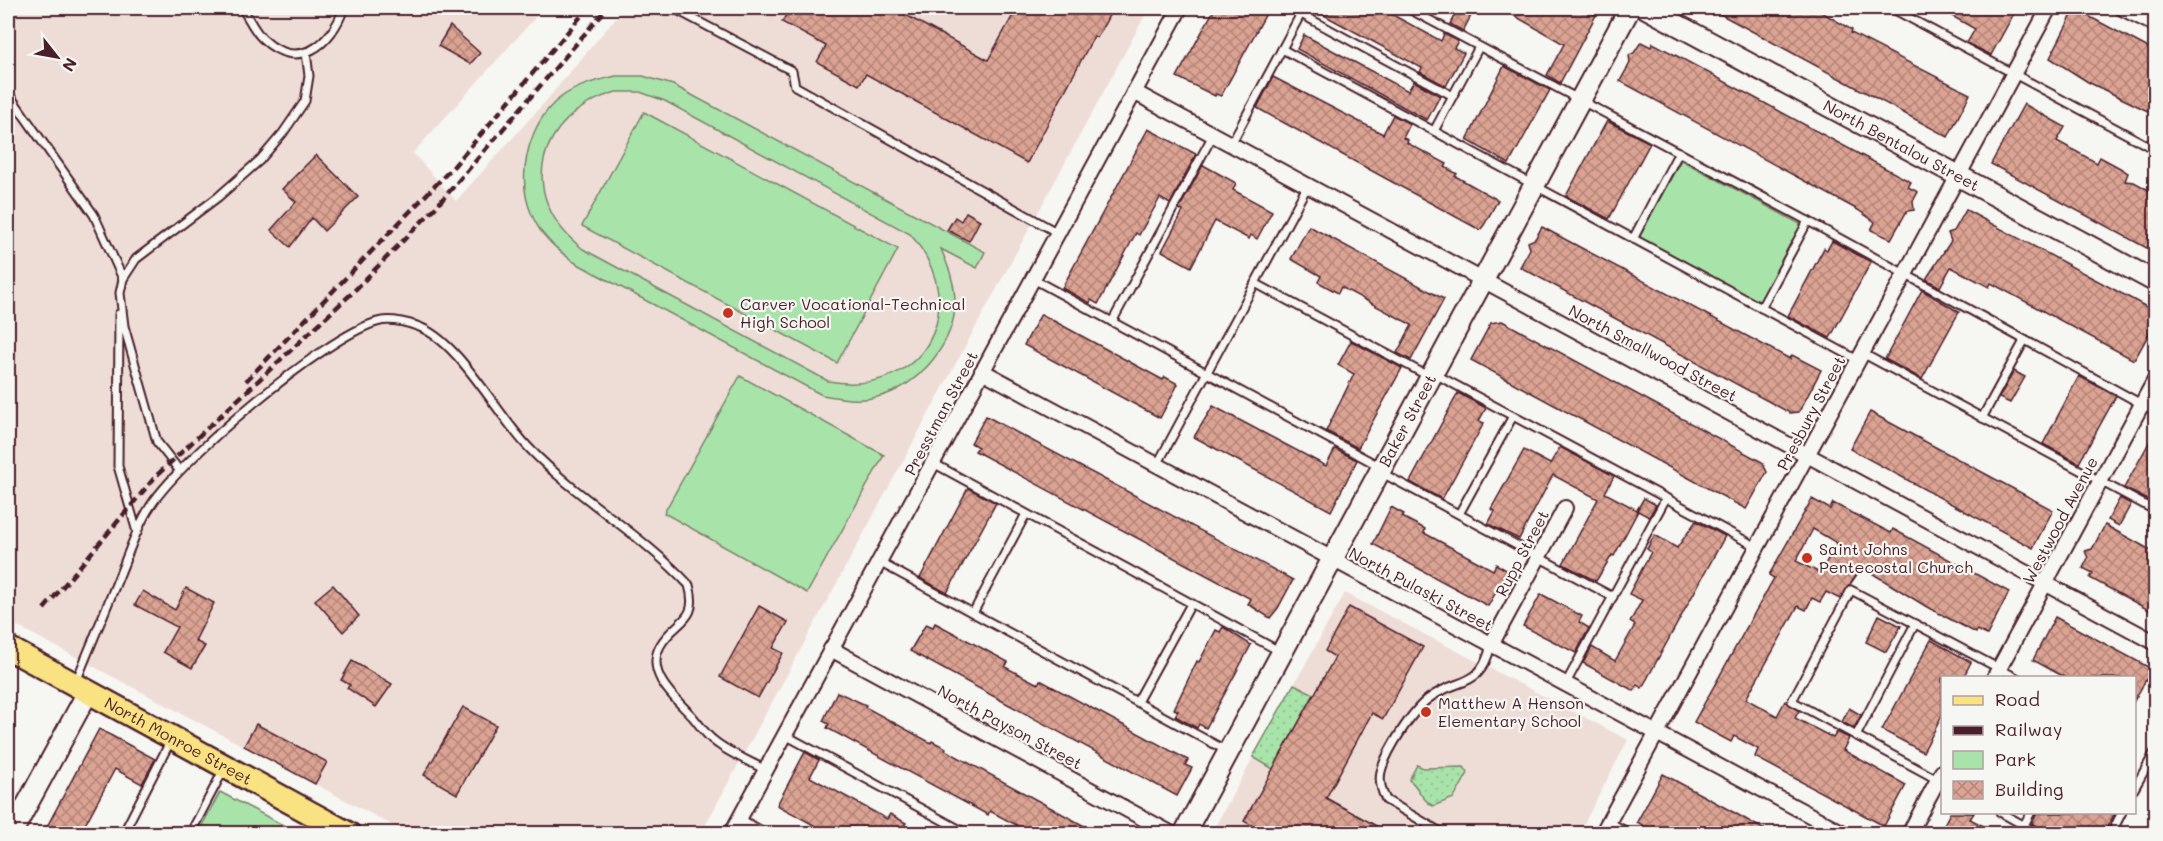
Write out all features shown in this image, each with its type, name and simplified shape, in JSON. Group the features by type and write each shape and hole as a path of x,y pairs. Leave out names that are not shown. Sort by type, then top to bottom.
{"main road":[{"name":"North Monroe Street","path":"8,648 349,834"}],"street":[{"name":"Presstman Street","path":"735,828 1180,8"},
{"name":"Baker Street","path":"1184,834 1630,8"},
{"name":"North Bentalou Street","path":"1646,8 2156,282"},
{"name":"Presbury Street","path":"1606,828 2049,8"},
{"path":"2122,8 2156,25"},
{"name":"North Smallwood Street","path":"1134,92 2156,643"},
{"name":"North Pulaski Street","path":"982,371 1845,834"},
{"name":"Westwood Avenue","path":"1996,673 2156,378"},
{"name":"Rupp Street","path":"1491,645 1564,508"},
{"name":"North Payson Street","path":"831,649 1172,834"},
{"path":"11,834 81,688"},
{"path":"1909,834 1941,778"},
{"path":"735,828 760,834"}],"lane":[{"path":"242,8 261,38 281,53 293,56 317,48 339,21 344,8"},
{"path":"673,8 792,71 795,86 1058,232"},
{"path":"1407,8 1808,221 2156,412"},
{"path":"1891,8 2156,150"},
{"path":"1231,144 1303,11 1453,96"},
{"path":"1434,131 1479,46"},
{"path":"1282,49 1761,308 1982,418 2156,512"},
{"path":"137,532 118,466 117,362 120,293 123,279 136,259 218,197 260,160 283,133 305,100 309,76 306,52"},
{"path":"8,93 94,215 123,279"},
{"path":"1112,322 1214,135"},
{"path":"1633,238 1679,152"},
{"path":"1157,465 1308,186"},
{"path":"1761,308 1808,221"},
{"path":"1032,279 1613,597"},
{"path":"1255,283 1513,416 1757,547"},
{"path":"120,293 124,326 157,442 179,470"},
{"path":"81,688 137,532 162,488 179,470 260,399 354,330 380,321 401,321 437,336 453,352 529,449 688,585 693,600 691,609 658,648 655,660 658,674 664,686 714,741 766,770"},
{"path":"1982,418 2024,341"},
{"path":"1459,514 1513,416"},
{"path":"933,463 1281,653"},
{"path":"1565,685 1666,498"},
{"path":"973,613 1026,514"},
{"path":"879,562 1228,752"},
{"path":"1941,778 1792,701 1851,590 1915,624 1996,673"},
{"path":"1137,702 1191,604"},
{"path":"1856,736 1915,624"},
{"path":"1444,834 1386,800 1381,785 1382,768 1416,711 1438,693 1461,684 1481,671 1487,663 1491,645"},
{"path":"785,735 968,834"},
{"path":"123,834 172,738"},
{"path":"2136,785 2156,750"},
{"path":"190,834 226,767"},
{"path":"2002,814 2040,834"},
{"path":"2024,825 2030,814"},
{"path":"2111,834 2121,814"},
{"path":"1606,828 1631,834"}],"shaded area":[{"path":"8,8 544,8 413,153 456,201 545,102 624,8 1149,8 701,833 407,833 8,621"},
{"name":"Matthew A Henson Elementary School","path":"1345,593 1628,740 1579,833 1219,834 1213,830"}],"green space":[{"path":"616,76 643,76 673,85 985,252 977,268 941,249 953,285 954,314 950,330 942,346 920,373 907,384 877,397 856,399 822,395 574,262 549,241 535,222 527,201 525,171 531,141 545,114 561,97 575,89","holes":["616,92 640,92 665,101 910,234 929,262 938,291 937,318 929,342 913,361 890,376 862,383 828,381 583,249 562,228 548,206 542,183 544,160 552,138 568,119 589,103"]},
{"path":"644,112 898,249 837,363 582,226"},
{"path":"1681,160 1802,225 1760,303 1639,238"},
{"path":"740,376 884,455 807,593 664,513"},
{"path":"1294,684 1314,694 1273,769 1253,757"},
{"path":"1417,765 1423,768 1464,767 1468,773 1454,798 1433,806 1424,799 1409,780"},
{"path":"220,792 298,833 198,833"}],"building":[{"path":"790,8 893,8 988,60 1017,8 1113,8 1097,38 1094,36 1027,163 866,74 859,85 817,62 826,46 782,22"},
{"path":"1215,8 1269,8 1221,96 1216,94 1215,96 1177,77"},
{"path":"1311,8 1380,8 1441,41 1444,34 1458,41 1454,48 1464,53 1446,86 1420,72 1422,68"},
{"path":"1458,8 1475,8 1463,31 1450,24"},
{"path":"1501,8 1581,8 1596,15 1560,83 1547,75 1564,44"},
{"path":"1709,8 1815,8 1852,30 1851,33 1970,94 1948,137"},
{"path":"1938,8 2017,8 1991,55 1967,43 1975,29"},
{"path":"2075,9 2156,52 2156,115 2088,82 2050,58"},
{"path":"450,26 480,53 470,64 438,46"},
{"path":"1304,35 1408,91 1414,81 1440,96 1427,120 1297,49"},
{"path":"1641,42 1651,47 1653,43 1911,182 1908,187 1918,192 1913,201 1914,210 1907,211 1891,239 1871,230 1875,222 1858,210 1620,81 1630,63 1629,55 1634,53"},
{"path":"1504,66 1550,90 1509,164 1467,140"},
{"path":"1273,77 1383,134 1393,115 1410,124 1403,138 1408,140 1407,143 1447,164 1445,167 1457,174 1455,176 1498,200 1484,225 1480,230 1257,108"},
{"path":"2024,104 2065,127 2057,141 2097,163 2100,157 2128,173 2125,181 2134,182 2156,194 2156,253 1991,164"},
{"path":"1607,121 1650,143 1609,219 1566,196"},
{"path":"1148,129 1196,154 1170,204 1160,198 1139,235 1136,233 1098,304 1091,300 1090,303 1062,288"},
{"path":"316,155 358,197 324,231 312,218 290,247 271,230 296,202 282,189"},
{"path":"1203,165 1236,183 1233,190 1272,211 1257,239 1251,235 1249,239 1215,221 1191,267 1162,251 1183,211 1179,209"},
{"path":"1966,210 2156,312 2156,321 2134,360 1991,283 1989,287 1951,267 1940,287 1926,279 1951,241 1948,233 1954,231"},
{"path":"966,212 980,220 969,241 947,230 955,217 961,221"},
{"path":"1309,226 1444,299 1411,360 1397,353 1412,325 1341,287 1338,293 1318,282 1321,276 1291,259"},
{"path":"1542,227 1790,359 1792,355 1821,370 1799,412 1790,413 1520,267 1530,249 1528,242 1535,239"},
{"path":"1832,241 1871,262 1830,338 1788,316 1824,248 1827,250"},
{"path":"1922,290 1959,312 1922,379 1885,359"},
{"path":"1041,314 1163,380 1165,377 1178,384 1160,418 1024,345"},
{"path":"1502,321 1762,462 1767,472 1746,509 1471,360 1491,323"},
{"path":"1351,341 1402,368 1358,448 1326,431 1354,374 1338,365"},
{"path":"2014,371 2025,377 2010,403 1999,398"},
{"path":"2079,376 2116,396 2079,463 2043,444"},
{"path":"1458,393 1486,408 1479,421 1484,423 1442,499 1410,482"},
{"path":"1213,406 1326,466 1335,449 1357,460 1331,511 1194,437"},
{"path":"1870,412 2053,510 2033,548 1850,449"},
{"path":"986,416 1293,580 1278,608 1270,618 1248,604 1251,599 975,451 978,447 971,443"},
{"path":"2156,430 2156,504 2124,488"},
{"path":"1560,447 1614,476 1605,493 1637,510 1644,498 1656,505 1649,517 1638,511 1614,556 1612,555 1596,581 1563,564 1598,499 1553,475 1519,539 1488,524 1495,511 1491,509 1524,450 1550,464"},
{"path":"968,488 996,503 947,593 920,578"},
{"path":"2120,498 2131,504 2119,526 2108,520"},
{"path":"1812,499 1830,509 1833,503 1891,533 1893,529 2009,592 1987,635 1977,630 1976,633 1927,607 1862,567 1840,599 1826,592 1820,602 1812,598 1806,610 1798,606 1746,699 1777,716 1785,701 1799,711 1795,718 1833,738 1837,732 1849,738 1843,750 1906,785 1884,826 1755,757 1758,749 1734,736 1731,742 1694,722 1774,578 1769,575","holes":["1813,529 1837,543 1820,573 1796,561"]},
{"path":"1391,507 1404,514 1402,517 1425,529 1424,533 1493,570 1496,564 1508,571 1488,606 1373,544"},
{"path":"1696,521 1725,536 1642,688 1637,685 1634,691 1583,663 1592,647 1615,661 1635,625 1630,622 1642,600 1629,594 1651,552 1647,549 1651,541 1655,535 1677,548"},
{"path":"2105,525 2156,553 2156,614 2090,578 2093,573 2083,568 2088,558 2085,551 2092,549"},
{"path":"333,585 359,616 343,632 315,600"},
{"path":"186,588 214,603 195,641 205,646 192,668 163,652 177,627 135,605 143,591 175,610"},
{"path":"1541,594 1582,616 1579,622 1589,628 1576,653 1523,626"},
{"path":"759,606 788,622 773,648 783,653 758,698 720,677"},
{"path":"1349,607 1423,647 1383,719 1372,713 1326,798 1391,834 1266,834 1244,821 1335,657 1325,651"},
{"path":"1879,615 1901,626 1886,652 1866,642"},
{"path":"2055,617 2152,669 2136,697 2136,676 2062,676 2033,660"},
{"path":"935,623 1008,662 1005,667 1038,684 1040,680 1188,760 1185,765 1192,768 1177,796 910,651 926,624 933,627"},
{"path":"1223,627 1251,645 1206,728 1199,724 1197,728 1175,716 1178,711 1174,709 1197,661 1199,662 1216,630 1220,632"},
{"path":"1931,640 1971,662 1964,676 1941,676 1941,718 1923,752 1882,730"},
{"path":"352,661 392,684 376,707 347,688 350,685 341,680"},
{"path":"837,692 866,705 865,707 931,743 932,741 946,748 945,750 1099,834 1020,834 1022,828 990,811 988,815 827,728 829,724 823,721"},
{"path":"463,707 496,725 457,794 424,775"},
{"path":"1849,708 1861,715 1854,728 1842,722"},
{"path":"256,724 327,762 315,784 244,746"},
{"path":"99,729 155,759 142,784 115,769 80,834 43,834"},
{"path":"805,752 819,760 810,777 887,819 890,814 906,823 903,827 914,834 830,834 777,805"},
{"path":"1663,774 1772,834 1658,834 1637,822"},
{"path":"1949,814 1973,814 1970,819 1999,834 1939,834"},
{"path":"2036,814 2114,814 2103,834 2045,834 2032,823"}],"railway":[{"path":"246,381 454,166 588,8"},
{"path":"44,609 156,476 351,294 436,207 607,8"}],"place":[{"name":"Carver Vocational-Technical High School","path":"728,313"},
{"name":"Saint Johns Pentecostal Church","path":"1807,558"},
{"name":"Matthew A Henson Elementary School","path":"1426,712"}]}
